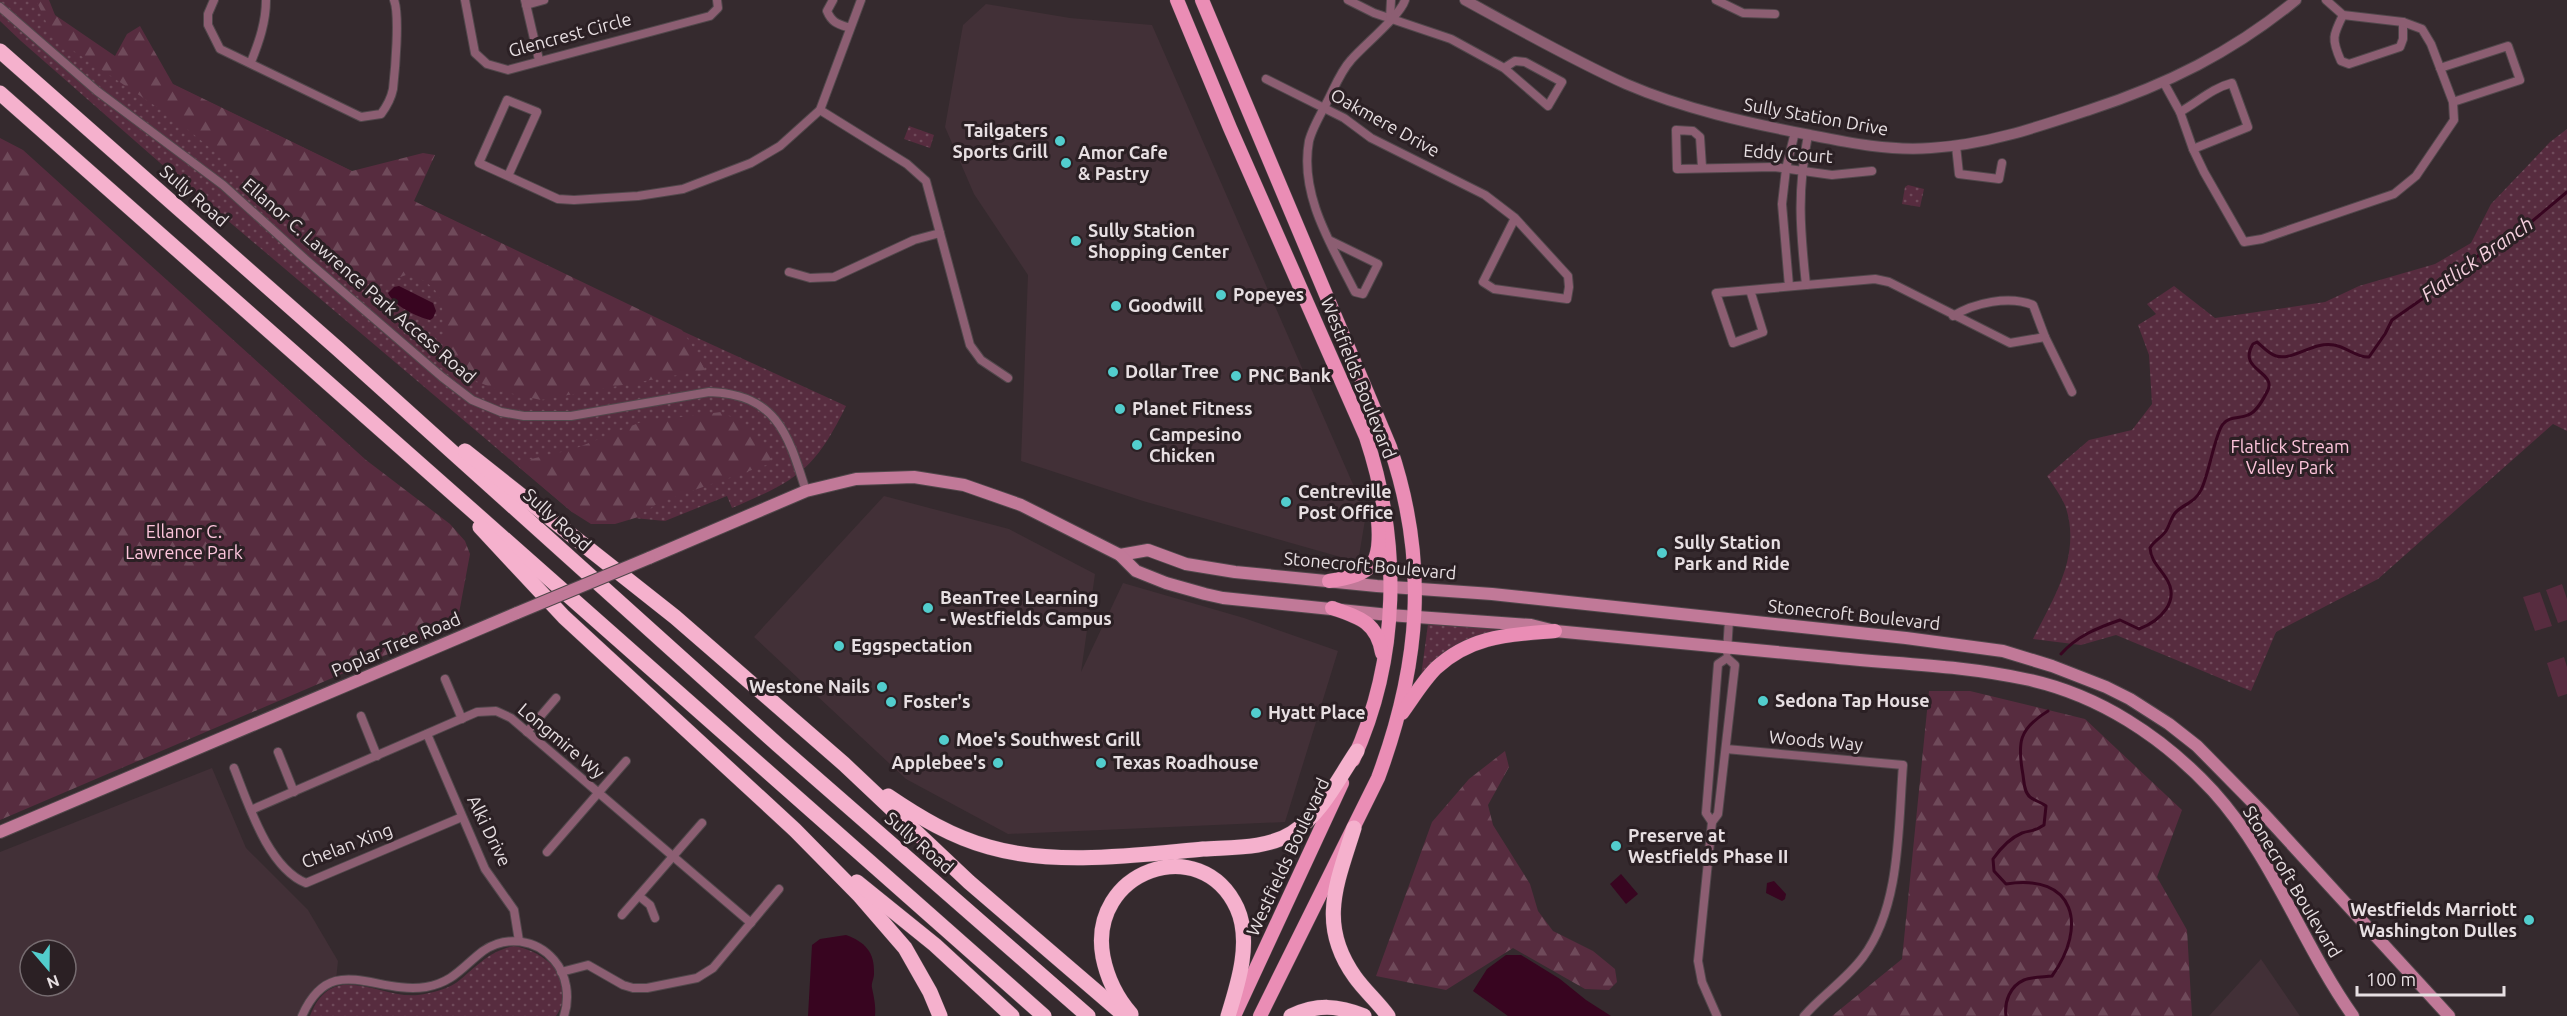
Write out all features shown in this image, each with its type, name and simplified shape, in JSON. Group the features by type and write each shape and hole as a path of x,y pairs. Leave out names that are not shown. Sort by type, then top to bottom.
{"highway":[{"name":"Sully Road","path":"0,51 338,349 778,745 1088,1016"},
{"path":"0,93 1044,1016"},
{"path":"338,349 675,617 844,764 969,882 1125,1016"},
{"path":"371,419 474,521 564,617 795,830 860,896 905,948 930,992 940,1016"},
{"path":"844,764 890,797 961,839 1023,854 1137,855 1248,845 1286,836 1302,825 1319,807 1357,751"},
{"path":"1354,828 1333,897 1334,922 1341,952 1348,966 1388,1016"},
{"path":"795,830 935,945 1012,1016"},
{"path":"1134,1016 1112,986 1105,966 1100,942 1103,923 1109,904 1120,890 1139,875 1164,867 1189,868 1209,876 1227,892 1237,909 1242,952 1240,975 1228,1016"},
{"path":"1291,1016 1322,1006 1342,1008 1364,1016"}],"main road":[{"name":"Westfields Boulevard","path":"1177,0 1230,128 1366,437 1387,514 1391,586 1389,615 1384,661 1366,729 1234,1016"},
{"name":"Westfields Boulevard","path":"1202,0 1390,447 1409,512 1416,567 1411,655 1398,720 1378,778 1260,1016"},
{"path":"1329,581 1361,575 1376,557 1380,537 1371,475 1374,462"},
{"name":"Stonecroft Boulevard","path":"806,491 856,479 880,477 914,477 951,482 1021,505 1120,555 1136,571 1166,583 1223,598 1389,615 1532,625 1555,631 1727,653 1999,674 2050,685 2084,698 2133,723 2181,759 2227,807 2261,859 2329,979 2353,1016"},
{"name":"Poplar Tree Road","path":"0,832 806,491"},
{"name":"Stonecroft Boulevard","path":"1120,555 1148,550 1186,564 1212,569 1416,587 1906,638 2003,651 2052,666 2130,699 2169,724 2197,746 2449,1016"},
{"path":"1332,608 1358,618 1371,627 1377,634 1384,661"},
{"path":"1398,720 1436,669 1453,655 1475,643 1496,636 1555,631"}],"street":[{"path":"214,0 208,14 208,25 220,49 361,117 381,114 388,104 393,89 398,20 394,0"},
{"path":"251,62 262,29 266,0"},
{"name":"Glencrest Circle","path":"465,0 476,53 487,64 508,70 711,16 718,8 717,0"},
{"path":"539,60 526,2 544,0"},
{"path":"833,0 827,11 830,18 835,24 850,27"},
{"path":"508,176 537,112 507,100 479,163 558,199 638,196 683,189 751,163 780,146 820,110 860,0"},
{"path":"1348,0 1390,19 1451,39 1504,68 1548,106 1562,82 1525,62 1515,61 1504,68"},
{"path":"1390,19 1391,0"},
{"path":"1329,240 1378,264 1363,294 1355,292 1329,240 1308,184 1309,140 1346,66 1390,19 1402,10 1405,0"},
{"name":"Sully Station Drive","path":"1465,0 1555,49 1627,84 1722,116 1808,135 1883,148 1956,146 1997,138 2064,119 2163,83 2241,42 2296,0"},
{"path":"1716,0 1743,13 1775,14"},
{"path":"2163,83 2180,112 2193,149 2224,210 2244,242 2394,194 2415,176 2454,120 2453,102 2422,29 2403,22 2343,15 2326,0"},
{"name":"Ellanor C. Lawrence Park Access Road","path":"0,7 98,91 223,185 313,267 472,400 501,412 546,417 572,416 709,392 727,392 751,400 781,424 793,448 806,491"},
{"path":"2343,15 2332,43 2341,61 2349,64 2400,47 2403,39 2403,22"},
{"path":"2440,68 2508,46 2520,80 2453,102"},
{"name":"Oakmere Drive","path":"1266,79 1344,118 1371,138 1485,195 1515,218 1568,276 1567,299 1494,289 1484,282 1515,218"},
{"path":"2180,112 2216,87 2232,83 2248,127 2193,149"},
{"path":"820,110 908,164 926,181 970,345 981,360 1008,378"},
{"name":"Eddy Court","path":"1702,167 1700,137 1693,131 1676,130 1677,169 1702,167 1786,169 1832,176 1872,171"},
{"path":"1789,286 1782,204 1786,169 1795,132"},
{"path":"1806,285 1798,207 1800,172 1808,135"},
{"path":"1956,146 1959,174 1999,179 2002,163"},
{"path":"789,272 810,278 834,277 914,240 940,233"},
{"path":"1750,290 1763,332 1733,343 1716,293 1789,286 1875,279 1889,282 2010,343 2045,337"},
{"path":"1953,316 1968,306 2022,300 2033,304 2045,337 2072,392"},
{"path":"1712,822 1706,813 1711,735 1718,664 1727,653 1729,620"},
{"path":"1717,1016 1702,982 1698,961 1712,822 1719,814 1735,665 1727,653"},
{"path":"445,679 462,719"},
{"path":"527,732 556,698"},
{"name":"Longmire Wy","path":"251,810 477,712 496,711 511,718 751,923"},
{"path":"361,716 377,756"},
{"name":"Alki Drive","path":"427,734 485,869 514,910 519,942"},
{"name":"Woods Way","path":"1726,749 1904,765 1892,881 1880,927 1862,959 1804,1016"},
{"path":"278,752 294,792"},
{"path":"547,852 626,761"},
{"name":"Chelan Xing","path":"234,768 251,810 272,852 297,880 306,883 462,817"},
{"path":"622,915 702,823"},
{"path":"561,972 588,965 623,985 633,988 647,988 698,978 713,968 779,889"},
{"path":"639,896 650,905 655,918"},
{"path":"302,1016 309,1000 319,989 336,980 370,980 398,988 428,987 459,974 483,951 492,945 505,942 537,946 548,953 561,972 567,991 564,1016"}],"shaded area":[{"path":"986,4 1070,18 1152,25 1366,514 1358,562 1143,501 1021,461 1028,275 974,194 945,127 963,25"},
{"path":"399,286 433,303 436,311 433,318 430,320 419,316 395,302 388,293 394,287"},
{"path":"884,496 1009,529 1095,574 1081,672 1123,583 1244,618 1338,651 1285,822 1008,834 906,779 754,637"},
{"path":"212,768 246,848 308,910 338,961 336,980 306,1009 305,1016 0,1016 0,852"},
{"path":"1621,874 1638,894 1626,904 1610,884"},
{"path":"1774,881 1786,894 1782,901 1766,893 1767,883"},
{"path":"846,935 859,941 871,954 874,966 872,986 875,1016 808,1016 812,945 820,939"},
{"path":"1506,955 1521,955 1560,979 1611,1016 1508,1016 1473,991 1487,969"},
{"path":"2261,959 2300,1016 2209,1016"}],"green space":[{"path":"0,0 48,0 61,30 656,319 846,406 824,445 801,471 772,490 732,508 727,496 665,521 572,512 167,169 21,41 0,21"},
{"path":"36,0 49,0 55,15 115,56 127,34 140,26 173,84 352,171 423,153 435,155 414,201 682,330 705,370 541,400 500,391 471,379 446,346 442,302 435,290 425,281 406,275 372,287 263,191 176,120 53,37"},
{"path":"909,126 934,135 930,148 904,139"},
{"name":"Flatlick Stream Valley Park","path":"2567,129 2567,431 2553,424 2378,579 2276,632 2251,691 2116,635 2081,645 2033,639 2057,592 2068,559 2070,543 2070,526 2066,508 2047,476 2089,440 2132,430 2152,404 2149,355 2138,325 2156,314 2147,304 2174,286 2215,318 2325,302 2359,286 2435,264 2471,243 2491,204 2550,142"},
{"name":"Ellanor C. Lawrence Park","path":"0,138 23,150 366,460 450,524 465,541 470,554 459,613 463,622 0,820"},
{"path":"1908,185 1924,189 1920,207 1902,204 1905,187"},
{"path":"721,412 743,424 760,440 771,453 769,464 660,502 635,518 615,524 591,524 572,512 514,463 574,449 641,422"},
{"path":"2562,584 2567,599 2567,620 2558,623 2546,590"},
{"path":"2540,592 2552,626 2535,631 2523,597"},
{"path":"1428,624 1500,630 1458,647 1421,676"},
{"path":"2564,657 2567,667 2567,694 2558,697 2547,663"},
{"path":"1929,691 1970,691 2085,719 2182,810 2157,877 2187,930 2192,1016 1832,1016 1902,959"},
{"path":"1505,751 1509,767 1488,805 1493,825 1530,884 1538,911 1553,931 1593,951 1615,969 1617,982 1609,990 1585,989 1513,948 1446,990 1376,976 1432,822 1469,779"},
{"path":"514,946 538,955 557,970 564,992 556,1016 310,1016 319,999 331,989 344,985 358,985 403,995 429,993 452,985 491,955"}],"waterway":[{"name":"Flatlick Branch","path":"2061,654 2081,637 2103,626 2120,620 2139,629 2154,621 2166,609 2170,602 2170,586 2154,560 2150,548 2166,531 2175,513 2199,494 2223,424 2254,411 2268,390 2267,378 2250,359 2249,353 2253,344 2257,342 2271,354 2283,357 2326,345 2339,346 2360,356 2369,357 2392,320 2438,288 2458,268 2524,228 2567,192"},
{"name":"Flatlick Branch","path":"2006,1016 2007,1000 2015,986 2027,979 2052,976 2070,939 2071,922 2068,907 2060,895 2047,887 2029,883 2006,884 1994,871 1993,859 2006,844 2018,835 2044,825 2046,806 2028,795 2024,784 2020,754 2022,737 2026,730 2048,711"}],"place":[{"name":"Tailgaters Sports Grill","path":"1060,141"},
{"name":"Amor Cafe & Pastry","path":"1066,163"},
{"name":"Sully Station Shopping Center","path":"1076,241"},
{"name":"Popeyes","path":"1221,295"},
{"name":"Goodwill","path":"1116,306"},
{"name":"Dollar Tree","path":"1113,372"},
{"name":"PNC Bank","path":"1236,376"},
{"name":"Planet Fitness","path":"1120,409"},
{"name":"Campesino Chicken","path":"1137,445"},
{"name":"Centreville Post Office","path":"1286,502"},
{"name":"Sully Station Park and Ride","path":"1662,553"},
{"name":"BeanTree Learning - Westfields Campus","path":"928,608"},
{"name":"Eggspectation","path":"839,646"},
{"name":"Westone Nails","path":"882,687"},
{"name":"Sedona Tap House","path":"1763,701"},
{"name":"Foster's","path":"891,702"},
{"name":"Hyatt Place","path":"1256,713"},
{"name":"Moe's Southwest Grill","path":"944,740"},
{"name":"Applebee's","path":"998,763"},
{"name":"Texas Roadhouse","path":"1101,763"},
{"name":"Preserve at Westfields Phase II","path":"1616,846"},
{"name":"Westfields Marriott Washington Dulles","path":"2529,920"}]}
